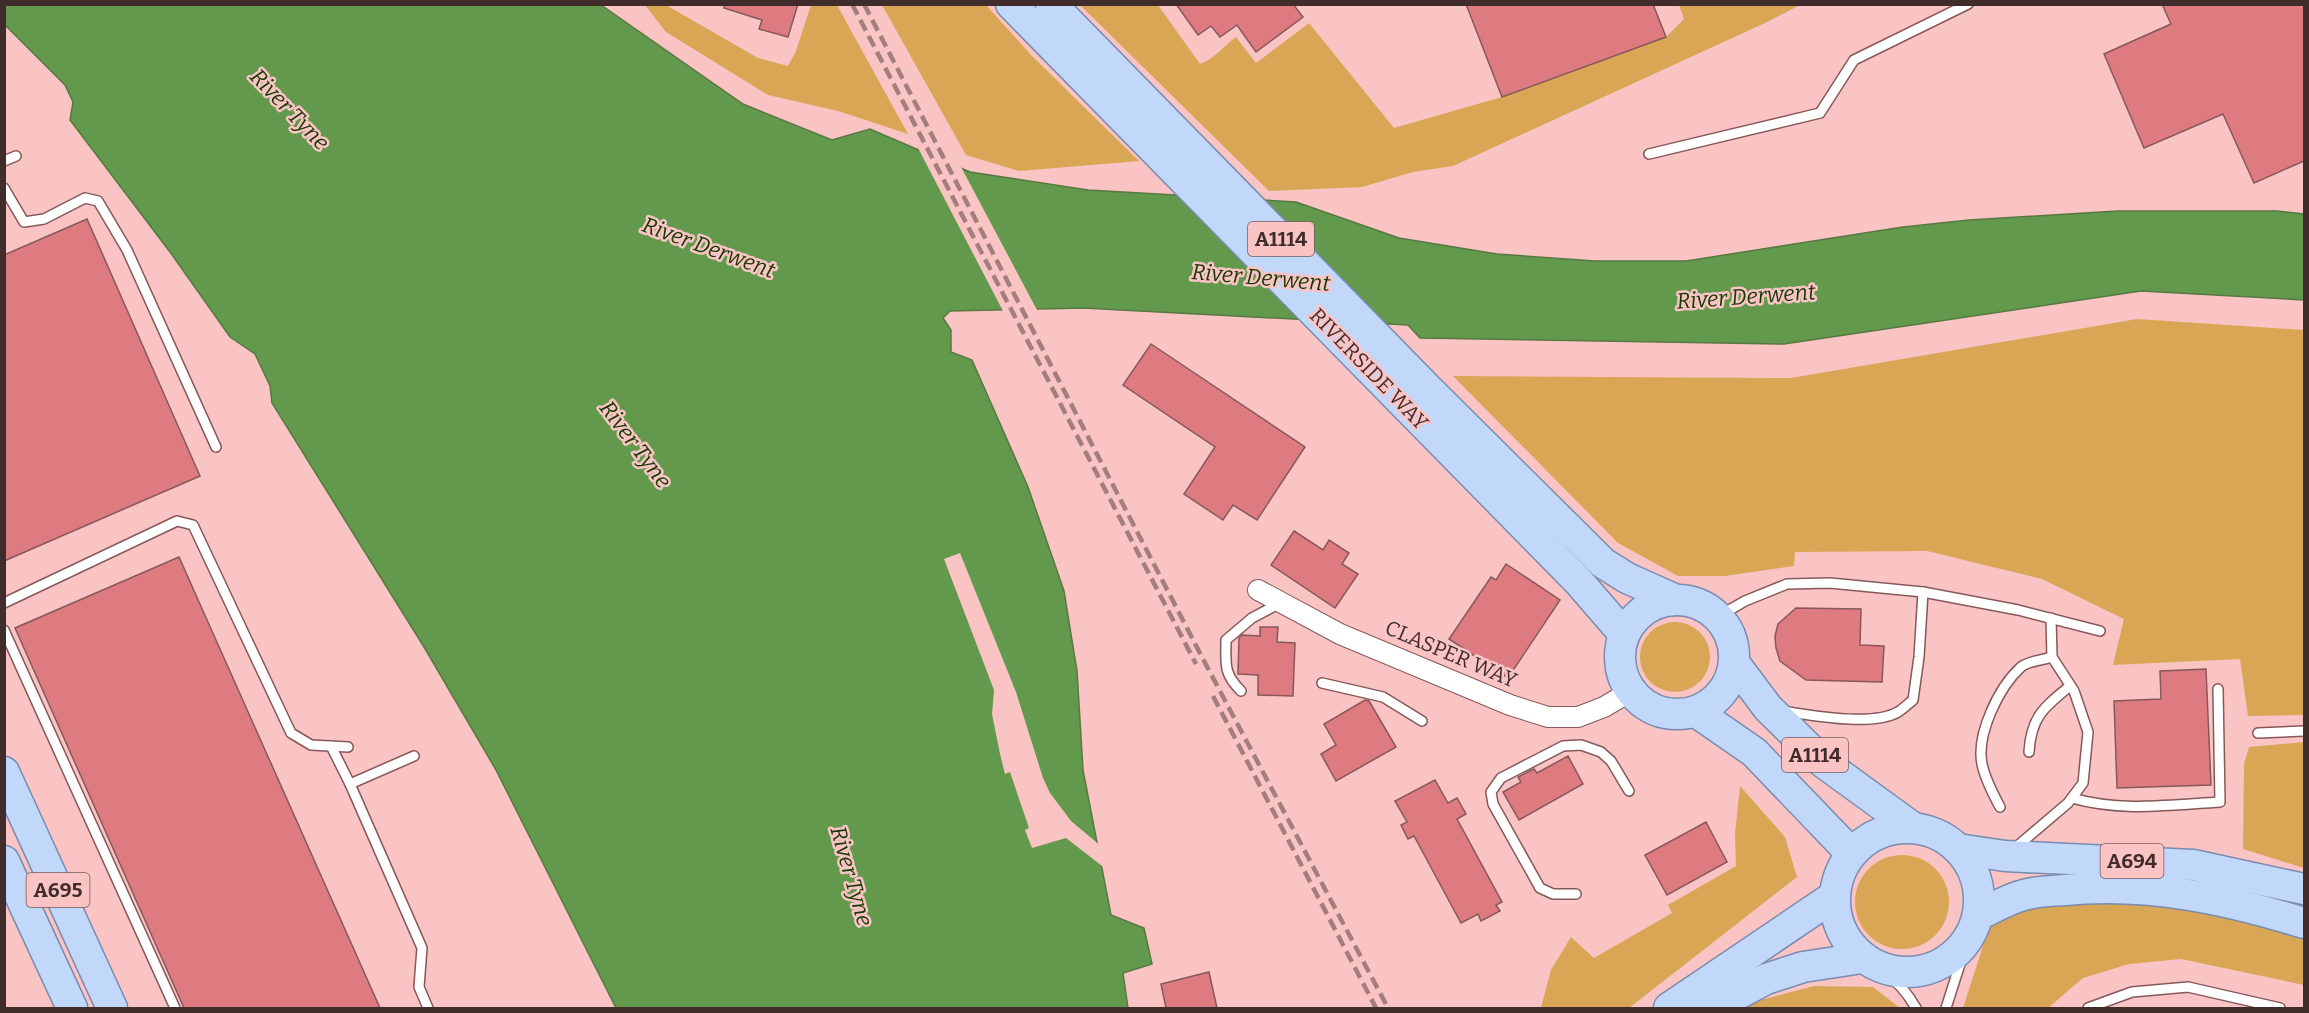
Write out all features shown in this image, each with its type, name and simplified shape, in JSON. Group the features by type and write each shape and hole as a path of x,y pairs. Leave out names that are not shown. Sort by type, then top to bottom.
{"main road":[{"name":"RIVERSIDE WAY","path":"1011,4 1124,99 1417,398 1623,633"},
{"name":"RIVERSIDE WAY","path":"1051,4 1124,99"},
{"name":"RIVERSIDE WAY","path":"1417,398 1603,563 1627,578 1676,600"},
{"name":"A1114","path":"1676,600 1696,603 1719,616 1733,643 1735,664 1768,708 1824,763 1912,827"},
{"path":"1676,600 1654,604 1636,617 1623,633 1619,663 1622,676 1640,701 1654,710 1676,715 1696,712 1714,702 1727,684 1735,664"},
{"name":"A1114","path":"1696,712 1754,752 1850,852"},
{"name":"A695","path":"4,772 112,1008"},
{"name":"A694","path":"1833,897 1835,882 1850,852 1870,836 1894,828 1912,827 1937,833 1950,841 1971,869 1978,888 1973,927"},
{"name":"A694","path":"1958,849 2005,856 2193,865 2304,889"},
{"name":"A695","path":"4,861 72,1008"},
{"name":"A694","path":"1712,1008 1766,979 1803,967 1872,963 1907,973 1931,969 1953,956 1973,927 2027,894 2085,888 2182,892 2242,904 2304,923"},
{"path":"1672,1006 1833,897 1839,921 1872,963"}],"street":[{"name":"CLASPER WAY","path":"1258,590 1340,634 1510,705 1548,717 1578,717 1604,707 1631,691"}],"lane":[{"path":"1649,154 1821,113 1854,60 1968,4"},
{"path":"4,161 16,156"},
{"path":"4,188 24,222 44,219 85,198 98,201 127,250 216,447"},
{"path":"4,603 177,521 193,525 291,733 311,745 348,747"},
{"path":"1719,616 1745,601 1787,584 1830,584 1923,592 2051,618 2100,631"},
{"path":"1768,708 1827,717 1877,719 1898,712 1912,700 1919,657 1923,592"},
{"path":"1241,690 1230,679 1226,663 1226,640 1252,618 1282,603"},
{"path":"2005,856 2070,801 2083,783 2088,732 2070,686 2052,657 2051,618"},
{"path":"4,630 175,1008"},
{"path":"2000,807 1990,789 1982,763 1983,732 2000,694 2023,666 2052,657"},
{"path":"1322,683 1383,697 1422,721"},
{"path":"2029,752 2030,733 2040,713 2070,686"},
{"path":"2070,801 2094,805 2153,807 2220,802 2218,689"},
{"path":"2258,733 2304,730"},
{"path":"1576,894 1553,894 1539,888 1492,804 1491,792 1501,778 1563,746 1581,745 1601,752 1611,761 1629,791"},
{"path":"331,746 422,948 419,987 428,1008"},
{"path":"350,784 414,756"},
{"path":"1946,1008 1973,927"},
{"path":"1872,963 1894,979 1910,997 1916,1008"},
{"path":"2088,1008 2132,992 2188,987 2280,1008"}],"shaded area":[{"path":"645,5 666,5 758,58 788,66 796,51 811,5 837,5 908,134 838,111 768,95 666,32"},
{"path":"882,5 986,5 1031,55 1139,161 1019,171 966,155"},
{"path":"1080,5 1158,5 1200,64 1214,56 1236,37 1256,63 1309,23 1394,128 1502,97 1666,37 1684,19 1679,5 1800,5 1453,166 1413,172 1362,187 1269,191"},
{"path":"2137,319 2304,330 2304,715 2248,716 2240,659 2113,665 2124,619 2042,579 1927,551 1795,552 1794,566 1725,576 1678,576 1618,543 1453,376 1791,378"},
{"path":"1668,622 1682,622 1695,628 1704,637 1710,650 1708,670 1700,682 1682,692 1668,692 1655,686 1646,677 1640,664 1640,650 1646,637 1655,628"},
{"path":"2304,742 2304,868 2243,849 2244,764 2249,747"},
{"path":"1740,786 1785,837 1797,877 1629,1008 1541,1008 1551,970 1571,937 1594,958 1672,913 1668,905 1736,866 1735,834"},
{"path":"1902,855 1920,858 1935,869 1946,884 1949,902 1946,920 1935,935 1920,946 1902,949 1884,946 1869,935 1858,920 1855,902 1858,884 1869,869 1884,858"},
{"path":"2065,901 2191,906 2304,936 2304,985 2181,959 2129,964 2083,978 2048,1008 1963,1008 1992,925 2019,908"},
{"path":"1814,986 1873,987 1900,1008 1746,1008 1757,1001"}],"water":[{"path":"4,5 601,5 743,104 832,140 870,129 970,172 1088,190 1296,202 1399,238 1497,254 1595,261 1686,261 1903,227 1969,220 2117,211 2277,211 2304,214 2304,300 2141,291 1784,344 1420,338 1408,325 1083,308 950,311 943,318 951,330 951,352 972,360 1028,487 1064,591 1077,671 1083,770 1111,915 1144,928 1152,964 1123,973 1128,1008 616,1008 496,770 424,647 272,403 270,386 255,354 230,337 170,252 70,120 73,102 65,85 5,25"}],"pier":[{"path":"917,146 960,165 1038,312 1004,313"},
{"path":"960,553 1016,692 1043,778 1050,793 1071,821 1102,847 1106,869 1066,838 1032,848 1025,830 1029,828 1010,772 1005,774 1000,754 992,714 994,690 944,559"}],"building":[{"path":"725,4 798,4 788,37 759,29 762,20 724,8"},
{"path":"1176,4 1293,4 1303,17 1256,52 1237,25 1220,37 1211,26 1198,35"},
{"path":"1466,4 1653,4 1666,37 1502,97"},
{"path":"2162,4 2304,4 2304,161 2254,183 2223,114 2144,148 2104,54 2171,24"},
{"path":"87,219 200,476 4,561 4,255"},
{"path":"1151,344 1305,447 1257,520 1233,505 1223,520 1184,494 1215,447 1123,385"},
{"path":"1294,531 1323,550 1329,540 1349,553 1342,564 1358,574 1335,608 1271,565"},
{"path":"179,557 380,1008 184,1008 15,628"},
{"path":"1506,564 1560,600 1508,678 1449,639 1491,577 1496,580"},
{"path":"1796,608 1861,609 1860,645 1884,646 1882,682 1806,680 1780,661 1775,636 1778,624"},
{"path":"1260,627 1278,627 1277,642 1295,643 1293,696 1258,695 1258,675 1238,674 1239,638 1242,635 1260,636"},
{"path":"2206,669 2211,785 2117,788 2114,701 2161,699 2160,671"},
{"path":"1365,700 1369,701 1396,747 1336,781 1321,754 1336,745 1324,724"},
{"path":"1568,756 1583,784 1519,820 1503,792 1521,782 1518,777 1534,769 1537,773"},
{"path":"1435,780 1448,803 1457,798 1466,814 1457,819 1502,902 1496,905 1500,911 1481,921 1478,914 1461,923 1414,836 1408,839 1401,825 1407,822 1395,801"},
{"path":"1706,822 1727,862 1667,895 1645,855"},
{"path":"1209,972 1217,1008 1166,1008 1161,984"}],"railway":[{"path":"852,4 1196,664"},
{"path":"864,4 1203,659 1388,1008"},
{"path":"1213,696 1376,1008"}],"water label":[{"name":"River Tyne","path":"290,109"},
{"name":"River Derwent","path":"709,247"},
{"name":"River Derwent","path":"1261,277"},
{"name":"River Derwent","path":"1746,296"},
{"name":"River Tyne","path":"636,444"},
{"name":"River Tyne","path":"852,876"}]}
